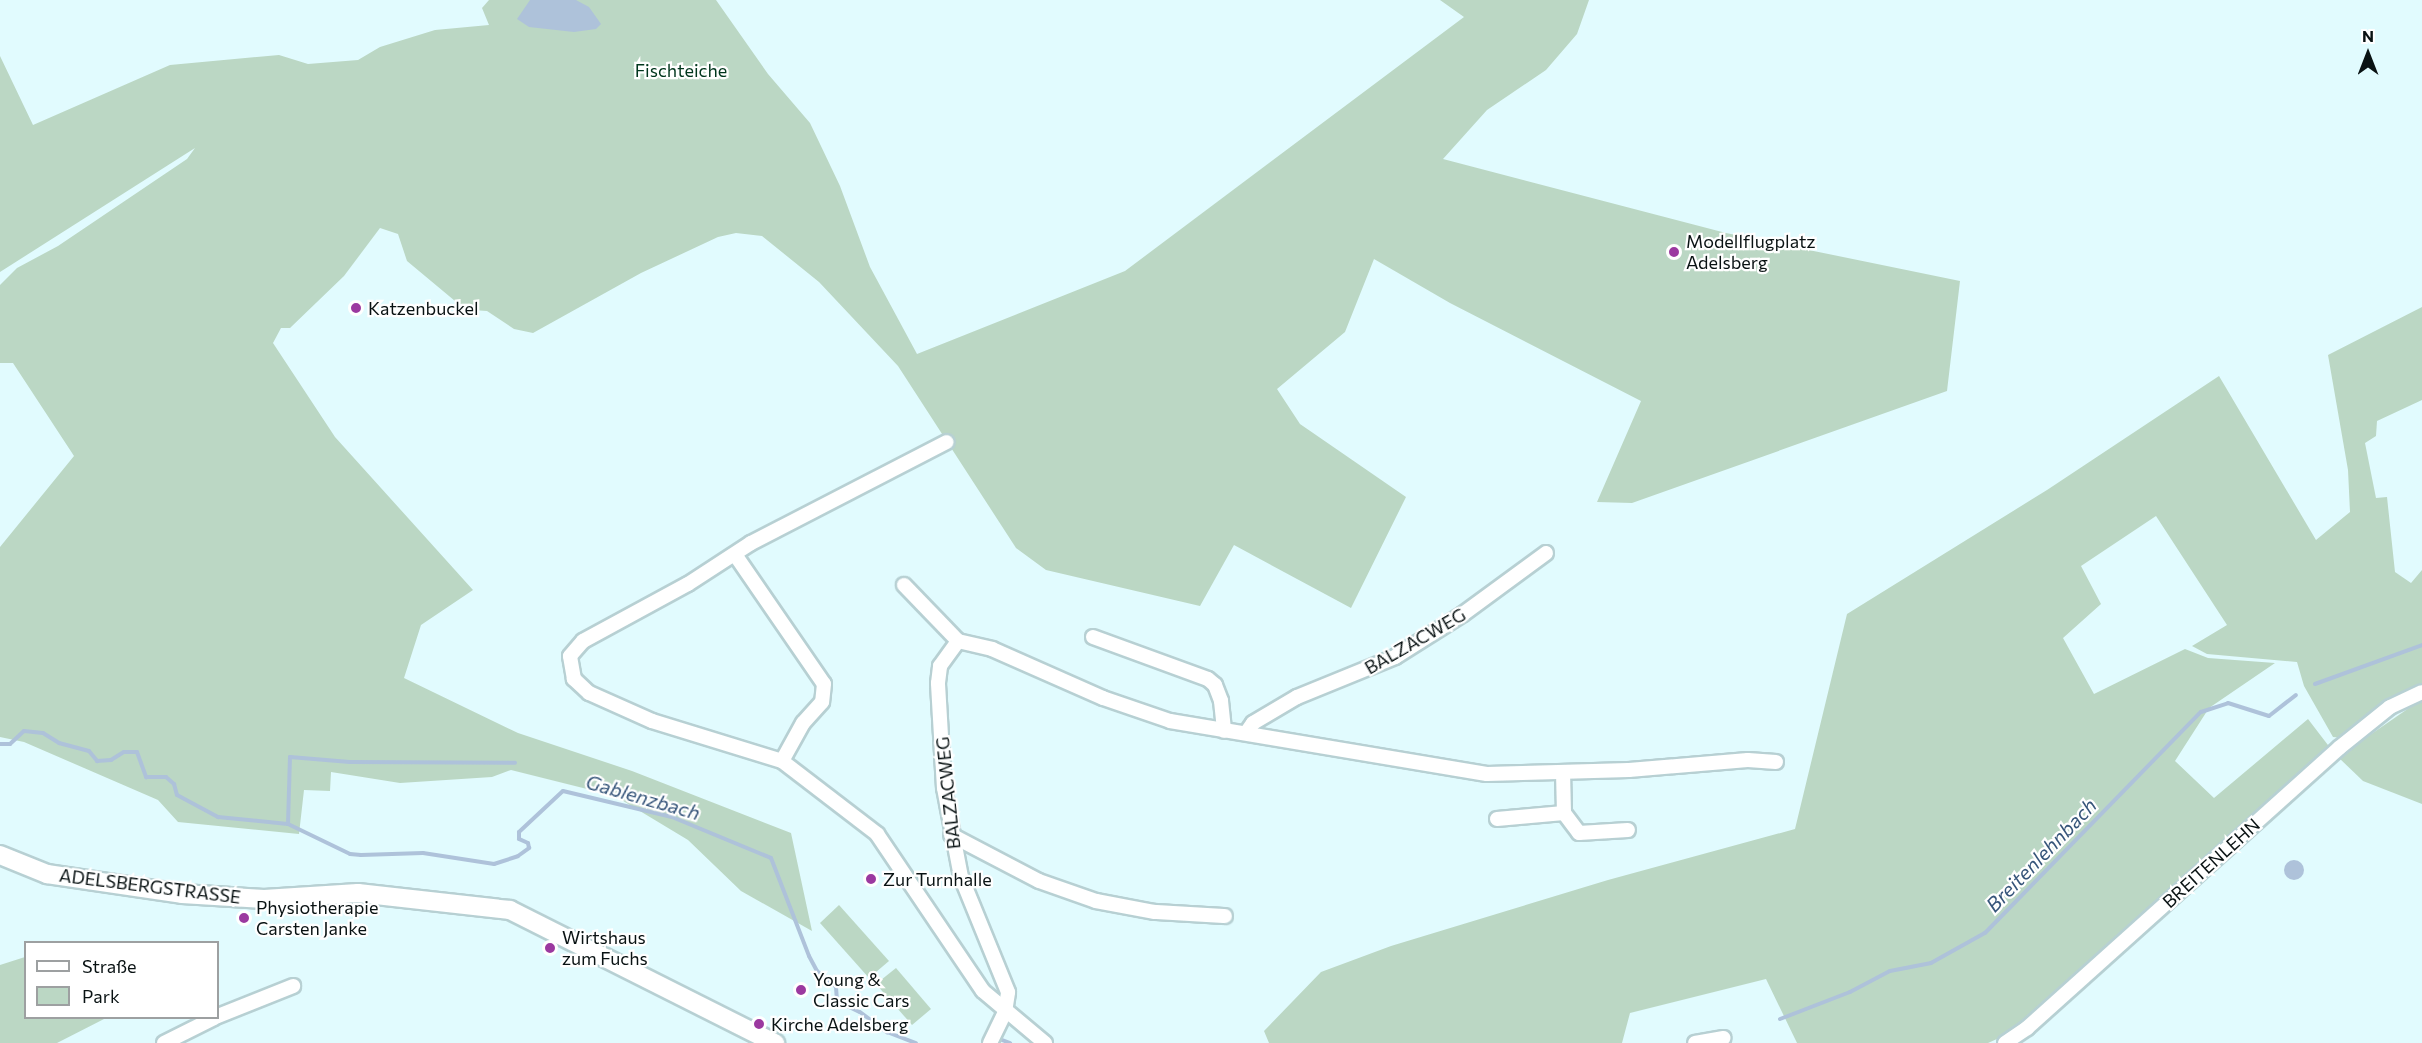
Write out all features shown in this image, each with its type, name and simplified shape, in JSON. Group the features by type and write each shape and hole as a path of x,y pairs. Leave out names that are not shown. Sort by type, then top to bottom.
{"street":[{"path":"946,442 839,495 751,543 736,556 583,641 572,652 569,666 574,679 589,693 626,711 782,760 877,834 932,912 962,963 1005,1012 1045,1043"},
{"name":"BALZACWEG","path":"1246,733 1253,723 1297,697 1395,657 1463,614 1546,553"},
{"path":"736,556 824,684 822,702 803,723 782,760"},
{"path":"904,585 958,641 992,649 1139,712 1224,731 1487,774 1563,773 1748,759 1776,762"},
{"path":"1093,637 1208,679 1215,685 1221,701 1224,731"},
{"name":"BALZACWEG","path":"958,641 940,666 938,683 951,835 970,904 1006,985 1005,1012 990,1043"},
{"name":"BREITENLEHN","path":"2005,1043 2027,1028 2339,748 2390,707 2422,692"},
{"path":"1563,773 1564,813 1579,833 1628,831"},
{"path":"1497,819 1564,813"},
{"path":"951,835 1039,881 1087,898 1155,912 1225,916"},
{"name":"ADELSBERGSTRASSE","path":"0,855 47,874 182,894 264,899 358,893 510,910 549,926 775,1043"},
{"path":"219,1016 293,986"},
{"path":"164,1043 212,1019"},
{"path":"1695,1043 1724,1038"}],"green space":[{"name":"Fischteiche","path":"489,0 716,0 768,74 810,123 840,186 870,267 917,354 1125,271 1464,17 1440,0 1589,0 1577,34 1546,70 1487,110 1443,159 1726,233 1960,281 1947,391 1632,503 1597,502 1641,401 1450,303 1374,259 1345,332 1277,389 1300,424 1406,497 1351,608 1234,545 1200,606 1046,570 1016,548 898,366 819,282 762,236 736,233 718,237 641,273 533,333 514,329 487,311 472,310 455,301 407,261 398,234 380,228 344,276 290,328 281,328 273,343 335,437 473,590 421,625 404,678 518,733 632,771 791,833 812,931 741,891 688,840 615,796 511,770 492,777 400,783 331,772 330,791 304,790 299,834 178,822 158,800 24,742 0,737 0,547 74,456 13,363 0,363 0,285 17,268 58,246 187,159 195,148 0,272 0,56 33,125 170,65 279,55 308,64 358,60 380,47 435,30 489,25 482,8"},
{"path":"2422,307 2422,400 2377,421 2376,436 2365,443 2376,498 2387,497 2395,572 2411,583 2422,570 2422,684 2402,693 2344,738 2333,737 2304,686 2297,662 2207,654 2192,646 2227,625 2156,516 2081,566 2101,604 2063,638 2094,694 2185,649 2208,658 2275,663 2209,708 2175,761 2214,798 2308,719 2331,749 2019,1029 1988,1043 1797,1043 1766,979 1630,1013 1622,1043 1269,1043 1264,1031 1321,972 1391,946 1608,880 1795,829 1847,614 2047,490 2219,376 2316,540 2350,512 2348,470 2328,355"},
{"path":"2422,699 2422,804 2363,781 2338,757"},
{"path":"839,905 889,961 869,978 820,923"},
{"path":"24,957 24,1019 104,1019 57,1043 0,1043 0,965"},
{"path":"896,968 931,1009 912,1025 876,984"}],"water":[{"path":"530,0 576,0 589,7 601,24 596,29 574,32 529,27 517,19"},
{"path":"2294,860 2301,863 2304,870 2301,877 2294,880 2287,877 2284,870 2287,863"}],"waterway":[{"name":"Breitenlehnbach","path":"2315,684 2422,645"},
{"name":"Breitenlehnbach","path":"1780,1019 1850,992 1890,971 1931,963 1985,933 2201,712 2228,703 2269,716 2296,695"},
{"name":"Gablenzbach","path":"0,744 10,744 24,731 43,733 59,743 89,751 97,761 111,760 124,752 137,752 146,777 166,777 174,784 177,795 218,817 288,824 350,854 423,853 494,864 518,856 529,848 528,843 519,839 519,832 563,791 672,817 771,858 809,956 817,971 836,987 837,1001 860,1012 887,1032 916,1043"},
{"path":"288,824 290,757 350,762 515,763"},
{"name":"Breitenlehnbach","path":"997,1038 1010,1043"}],"place":[{"name":"Modellflugplatz Adelsberg","path":"1674,252"},
{"name":"Katzenbuckel","path":"356,308"},
{"name":"Zur Turnhalle","path":"871,879"},
{"name":"Physiotherapie Carsten Janke","path":"244,918"},
{"name":"Wirtshaus zum Fuchs","path":"550,948"},
{"name":"Young & Classic Cars","path":"801,990"},
{"name":"Kirche Adelsberg","path":"759,1024"}]}
